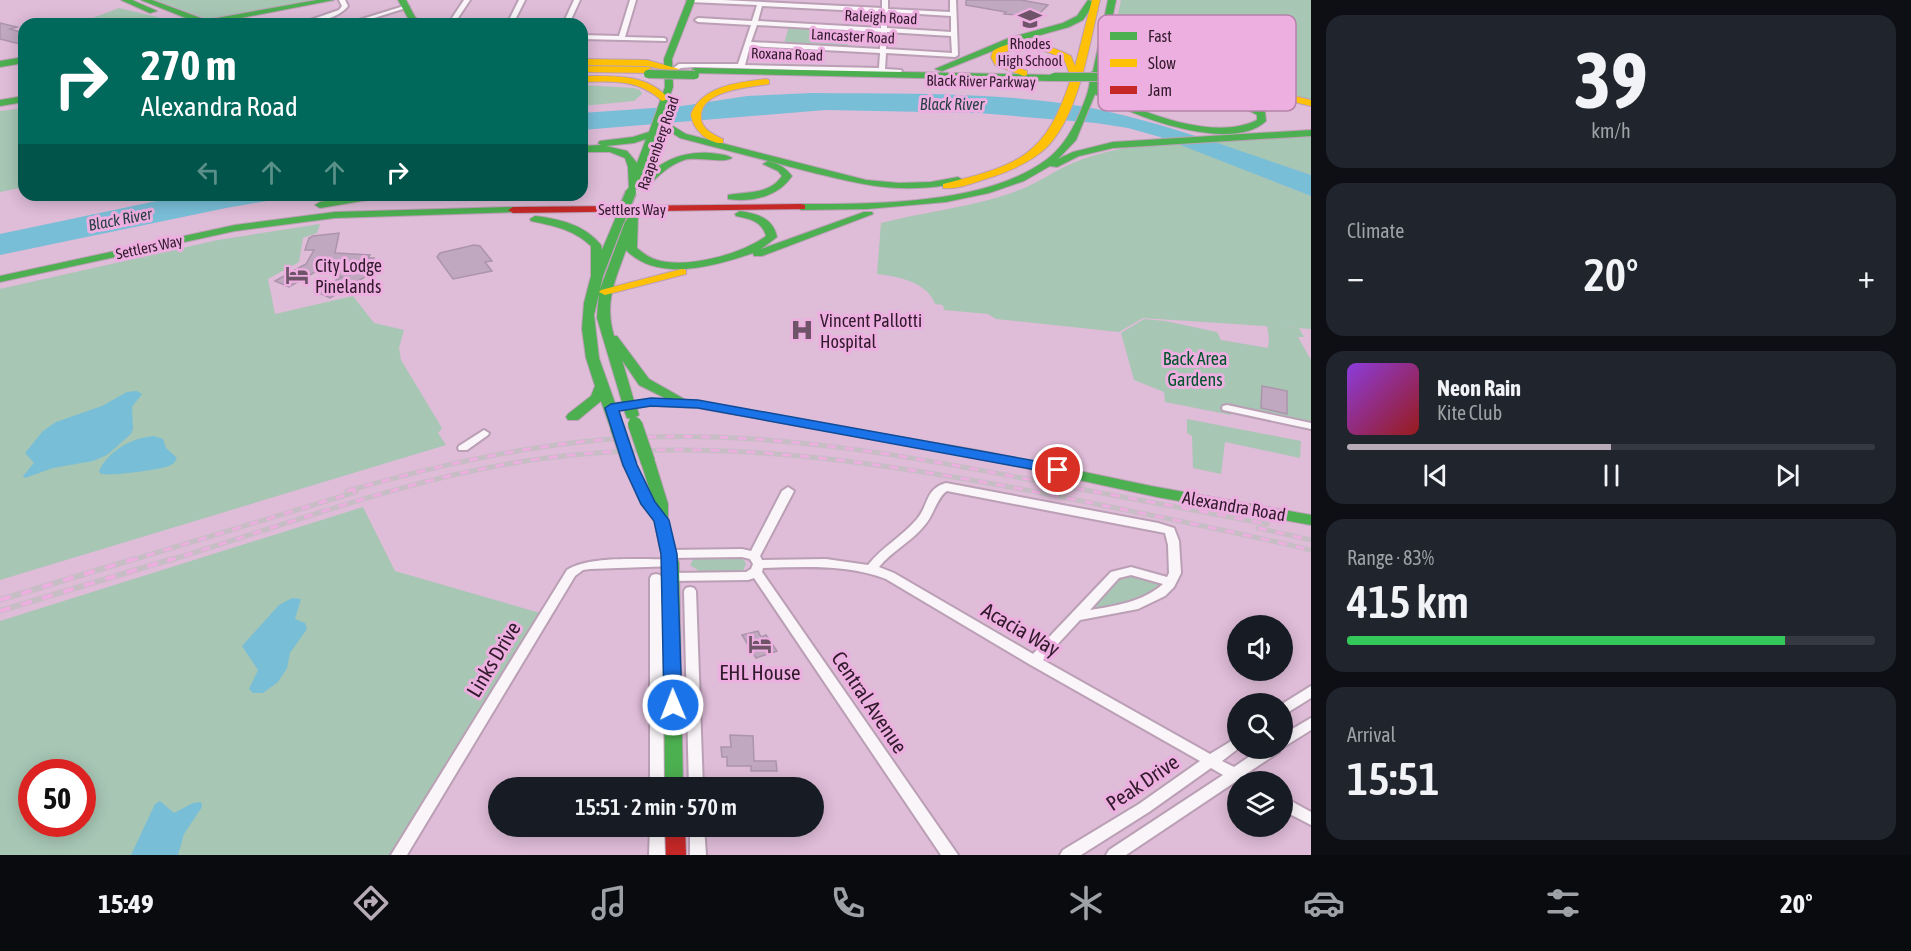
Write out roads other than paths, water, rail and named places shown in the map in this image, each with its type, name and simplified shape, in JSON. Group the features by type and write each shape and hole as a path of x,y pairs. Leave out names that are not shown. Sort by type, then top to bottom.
{"main road":[{"path":"125,0 171,18"},
{"path":"145,0 192,18"},
{"path":"239,18 332,0"},
{"name":"Raapenberg Road","path":"661,520 648,504 630,465 593,350 588,324 590,304 601,286 629,218 660,127 667,103 669,57 691,0"},
{"path":"744,151 715,139 699,125 697,110 717,92 757,82 930,71 967,62 995,46 1076,21 1085,14 1094,0"},
{"name":"Settlers Way","path":"0,279 256,225 328,215 711,199 884,195 932,189 980,177 1011,165 1032,153 1047,140 1059,123 1094,0"},
{"name":"Settlers Way","path":"1109,15 1112,0"},
{"path":"404,4 414,18"},
{"path":"1053,79 1007,69 998,63 995,57 997,51 1015,45 1052,49 1068,58 1074,76"},
{"path":"588,72 648,69 669,57"},
{"name":"Settlers Way","path":"0,268 214,222 314,207 386,202 844,208 925,202 986,191 1029,175 1057,156 1070,142 1086,103 1098,58"},
{"path":"0,62 18,59"},
{"path":"588,63 648,69"},
{"path":"588,72 648,69"},
{"name":"Black River Parkway","path":"648,69 1098,80"},
{"path":"1094,73 1095,90 1098,93"},
{"path":"588,79 646,83 657,89 667,103"},
{"path":"0,94 18,92"},
{"path":"0,102 18,100"},
{"path":"1296,100 1311,104"},
{"name":"Black River Parkway","path":"1296,101 1311,104"},
{"name":"Black River Parkway","path":"1296,107 1311,110"},
{"path":"1140,111 1196,126 1225,130 1248,129 1261,121 1262,114 1259,111"},
{"path":"588,146 634,140 660,127 683,136 847,179 883,185 931,185 980,177"},
{"path":"1029,175 1095,148 1148,141 1311,133"},
{"path":"588,148 610,150 627,156 633,163 638,187 666,162 689,155 765,163 781,169 787,176 785,185 778,190 711,199"},
{"path":"314,207 347,201"},
{"path":"587,201 599,204 754,216 768,223 772,237 755,249 677,265 656,264 638,256 631,249 629,218"},
{"path":"392,212 507,216 543,219 571,226 585,234 596,245 601,286 773,251 838,223 925,202"},
{"name":"Raapenberg Road","path":"601,286 603,323 661,504 661,520 670,564 674,777"},
{"path":"603,323 644,382 688,403"},
{"path":"573,417 595,400 603,383"},
{"name":"Alexandra Road","path":"611,408 651,402 688,403 920,446 965,459 1311,520"},
{"path":"675,837 676,855"}],"street":[{"path":"320,18 340,11 345,6 342,0"},
{"path":"456,18 467,0"},
{"path":"513,18 522,0"},
{"path":"569,18 577,0"},
{"path":"621,39 633,0"},
{"path":"691,0 760,4 823,3 954,14"},
{"path":"881,74 884,52 885,0"},
{"path":"953,0 955,34"},
{"path":"821,27 823,3"},
{"path":"366,18 404,4"},
{"path":"741,66 760,4"},
{"name":"Raleigh Road","path":"698,20 955,34"},
{"name":"Lancaster Road","path":"749,44 955,55 955,34"},
{"name":"Roxana Road","path":"588,37 621,39 669,57 679,66 694,70 741,66 813,68 881,74 899,71"},
{"path":"813,68 815,48"},
{"path":"1227,408 1311,426"},
{"path":"463,448 484,433"},
{"path":"872,568 883,554 926,516 938,489 954,487 1170,531 1173,539 1175,574 1171,582 1157,595 1141,603 1077,616"},
{"path":"670,564 744,576 756,564 788,491"},
{"path":"670,564 742,553 756,564"},
{"name":"Links Drive","path":"399,855 571,573 580,567 590,565 670,564"},
{"name":"Acacia Way","path":"756,564 839,564 872,568 890,576 1034,661 1230,771"},
{"name":"Central Avenue","path":"756,564 950,855"},
{"path":"1034,661 1111,578 1120,572 1131,571 1171,582"},
{"path":"656,578 657,777"},
{"path":"690,591 696,777"},
{"path":"1293,703 1311,691"},
{"path":"1293,735 1311,723"},
{"name":"Peak Drive","path":"1068,855 1144,807 1227,749"},
{"path":"1249,771 1262,759"},
{"path":"1114,855 1227,787"},
{"path":"1293,808 1311,819"},
{"path":"657,837 657,855"},
{"path":"697,837 698,855"}],"water":[{"name":"Black River","path":"812,93 933,94 1023,99 1086,107 1184,132 1311,175 1311,196 1160,137 1128,128 1096,123 979,113 825,110 588,130 588,113 682,106 747,96"},
{"name":"Black River","path":"157,201 267,201 0,255 0,234"},
{"path":"137,391 142,394 132,407 133,429 131,434 107,455 93,461 53,468 25,478 23,476 34,463 25,453 43,431 56,422 102,406 127,392"},
{"path":"154,436 163,439 166,448 177,458 174,463 148,471 101,474 99,471 103,464 113,453 126,444"},
{"path":"292,598 301,599 295,619 305,623 307,629 290,653 287,668 278,682 263,693 253,693 249,689 258,670 242,646 279,605"},
{"path":"160,801 174,813 193,803 201,802 202,807 184,834 178,855 131,855 155,804"}],"railway":[{"path":"347,491 459,462 535,448 612,439 700,437 797,443 893,455 1267,524"},
{"path":"167,561 355,502 450,476 546,458 609,452 672,450 735,451 798,456 922,472 1047,494 1311,550"},
{"path":"129,561 356,492"},
{"path":"1258,528 1311,540"},
{"path":"0,600 134,559"},
{"path":"0,611 172,559"}],"place":[{"name":"Rhodes High School","path":"1030,19"},
{"name":"City Lodge Pinelands","path":"297,275"},
{"name":"Vincent Pallotti Hospital","path":"802,330"},
{"name":"EHL House","path":"760,644"}],"park label":[{"name":"Back Area Gardens","path":"1195,368"}]}
